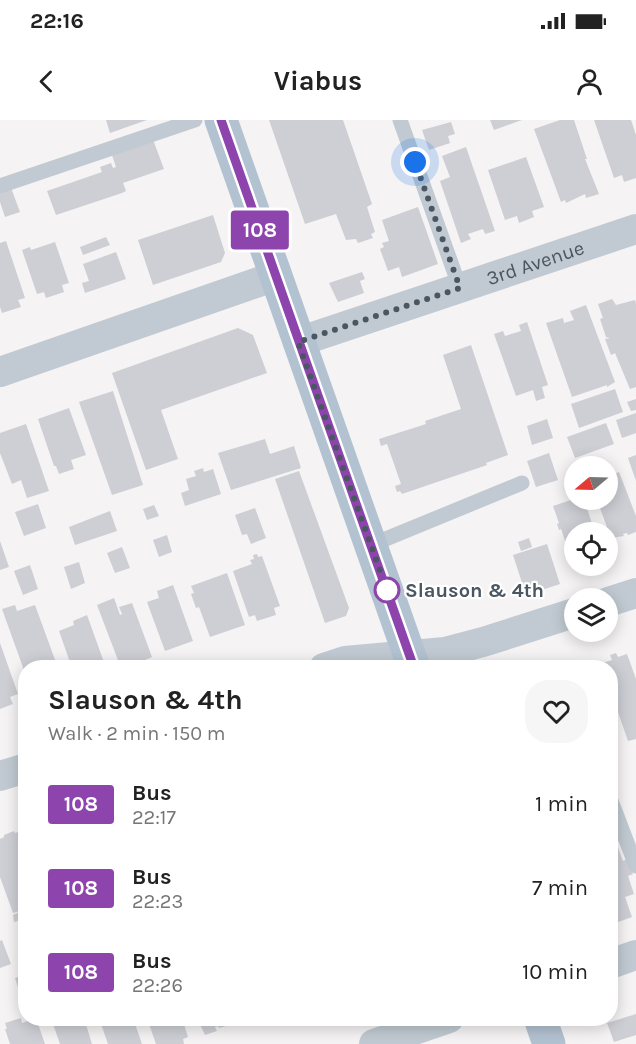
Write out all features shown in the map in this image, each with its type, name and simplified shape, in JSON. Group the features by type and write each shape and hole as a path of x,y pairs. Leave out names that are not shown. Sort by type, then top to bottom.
{"main road":[{"path":"221,120 412,660"},
{"path":"543,1026 549,1044"}],"street":[{"name":"3rd Avenue","path":"298,342 636,229"},
{"path":"0,372 276,276"},
{"path":"618,598 636,592"},
{"path":"416,660 483,642 564,616"},
{"path":"0,776 18,770"},
{"path":"618,961 636,955"},
{"path":"374,1044 426,1026"}],"lane":[{"path":"0,186 195,120"},
{"path":"400,120 460,288"},
{"path":"371,545 522,483"},
{"path":"618,819 636,866"}],"building":[{"path":"106,120 147,120 110,133"},
{"path":"269,120 343,120 372,204 367,207 375,232 371,234 373,238 358,243 356,239 346,240 336,214 305,224"},
{"path":"490,120 522,120 494,130"},
{"path":"560,120 574,120 587,159 585,159 599,194 586,198 585,194 566,203 565,200 561,202 534,129"},
{"path":"594,120 631,120 636,135 636,178 624,182 622,175 614,178"},
{"path":"451,122 455,134 448,136 450,143 429,150 422,130"},
{"path":"152,137 164,169 123,183 126,191 122,193 56,215 47,191 102,172 100,167 111,163 113,168 116,167 111,152"},
{"path":"466,147 495,231 485,234 483,229 468,234 471,239 461,243 440,181 450,177 442,156"},
{"path":"526,157 544,207 532,211 534,217 519,223 517,216 505,220 488,170"},
{"path":"10,185 20,212 5,217 0,202 0,189"},
{"path":"418,207 438,264 402,277 399,267 388,271 380,249 384,247 382,243 389,241 382,220"},
{"path":"213,215 225,253 221,262 153,285 138,240"},
{"path":"106,237 110,245 83,255 80,247"},
{"path":"6,241 25,298 18,300 21,307 2,313 0,307 0,243"},
{"path":"55,242 69,283 62,285 64,292 46,298 44,292 37,294 22,250 30,247 31,250"},
{"path":"116,252 126,279 85,293 82,283 89,281 83,264"},
{"path":"362,272 365,279 360,281 364,293 338,302 329,283"},
{"path":"612,299 616,305 635,300 636,304 636,387 630,389 615,353 611,355 605,339 610,338 606,337 600,319 603,318 598,304"},
{"path":"586,305 615,382 607,387 607,385 572,397 546,323 563,318 564,323 574,320 570,311"},
{"path":"527,322 548,385 542,387 545,398 536,401 533,390 516,396 494,334 503,331 505,336 521,331 519,325"},
{"path":"238,328 253,335 267,373 161,410 178,459 146,470 112,373"},
{"path":"471,345 508,455 486,463 487,465 402,494 400,491 397,492 395,486 401,484 387,444 381,446 379,439 426,424 425,421 461,409 443,355"},
{"path":"615,389 623,412 579,428 571,404"},
{"path":"113,391 143,485 112,495 79,402"},
{"path":"636,399 636,410 631,411 627,402"},
{"path":"69,408 86,455 71,460 74,469 59,474 54,466 38,419"},
{"path":"636,413 636,433 622,438 616,420"},
{"path":"547,419 553,438 532,445 527,426"},
{"path":"606,423 614,444 581,456 574,456 567,437"},
{"path":"26,424 49,491 27,498 21,480 12,484 0,453 0,433"},
{"path":"265,439 270,454 294,446 301,468 231,490 218,453"},
{"path":"549,453 558,480 536,487 527,461"},
{"path":"636,455 636,481 628,458"},
{"path":"203,468 204,472 213,469 221,494 185,506 181,493 189,490 186,479 196,476 194,471"},
{"path":"299,471 349,608 346,616 325,623 275,479"},
{"path":"618,472 636,516 636,532 618,537 618,522 605,522 601,510 618,510"},
{"path":"564,502 564,510 587,510 592,522 564,522 564,538 561,529 559,530 553,506"},
{"path":"38,504 46,528 24,536 15,512"},
{"path":"154,505 159,516 147,520 143,509"},
{"path":"255,508 266,538 251,544 247,534 242,535 235,515"},
{"path":"110,511 117,531 75,545 69,527"},
{"path":"167,535 172,552 159,557 153,540"},
{"path":"529,538 532,547 521,551 518,542"},
{"path":"0,541 9,567 0,570"},
{"path":"547,544 560,584 526,595 513,555"},
{"path":"122,547 130,568 115,573 107,553"},
{"path":"257,554 258,557 262,556 280,606 274,608 276,615 257,621 255,615 249,617 233,571 252,564 250,560 254,559 253,555"},
{"path":"79,562 85,583 71,589 64,567"},
{"path":"30,565 38,589 23,595 14,571"},
{"path":"227,573 245,625 210,637 199,607 196,608 191,586"},
{"path":"173,585 193,641 165,651 147,602 159,598 157,591"},
{"path":"114,598 120,615 122,614 119,607 132,603 152,657 145,660 118,660 97,605"},
{"path":"15,605 17,611 35,605 55,660 20,660 2,609"},
{"path":"87,615 103,660 69,660 59,631 74,625 73,621"},
{"path":"0,643 18,694 10,697 13,704 0,709"},
{"path":"616,653 618,657 627,654 636,679 636,739 628,741 618,712 618,660 612,660 610,655"},
{"path":"14,831 18,832 18,911 13,913 0,877 0,839"},
{"path":"618,848 623,861 627,859 633,874 628,876 634,894 625,897 632,917 618,922"},
{"path":"18,913 18,921 14,922 13,915"},
{"path":"2,940 11,964 0,968 0,941"},
{"path":"636,1014 636,1035 614,1042 608,1026 618,1026 618,1020"},
{"path":"18,1019 18,1026 39,1026 45,1044 10,1044 5,1023"},
{"path":"54,1026 86,1026 92,1044 60,1044"},
{"path":"102,1026 136,1026 142,1044 108,1044"},
{"path":"150,1026 185,1026 188,1037 183,1039 184,1044 156,1044"},
{"path":"201,1026 218,1026 215,1027 217,1031 205,1035"}],"bus line":[{"name":"108","path":"221,120 411,660"}],"place":[{"name":"Slauson & 4th","path":"387,590"}],"route":[{"path":"387,590 298,342 460,288 415,162"}]}
